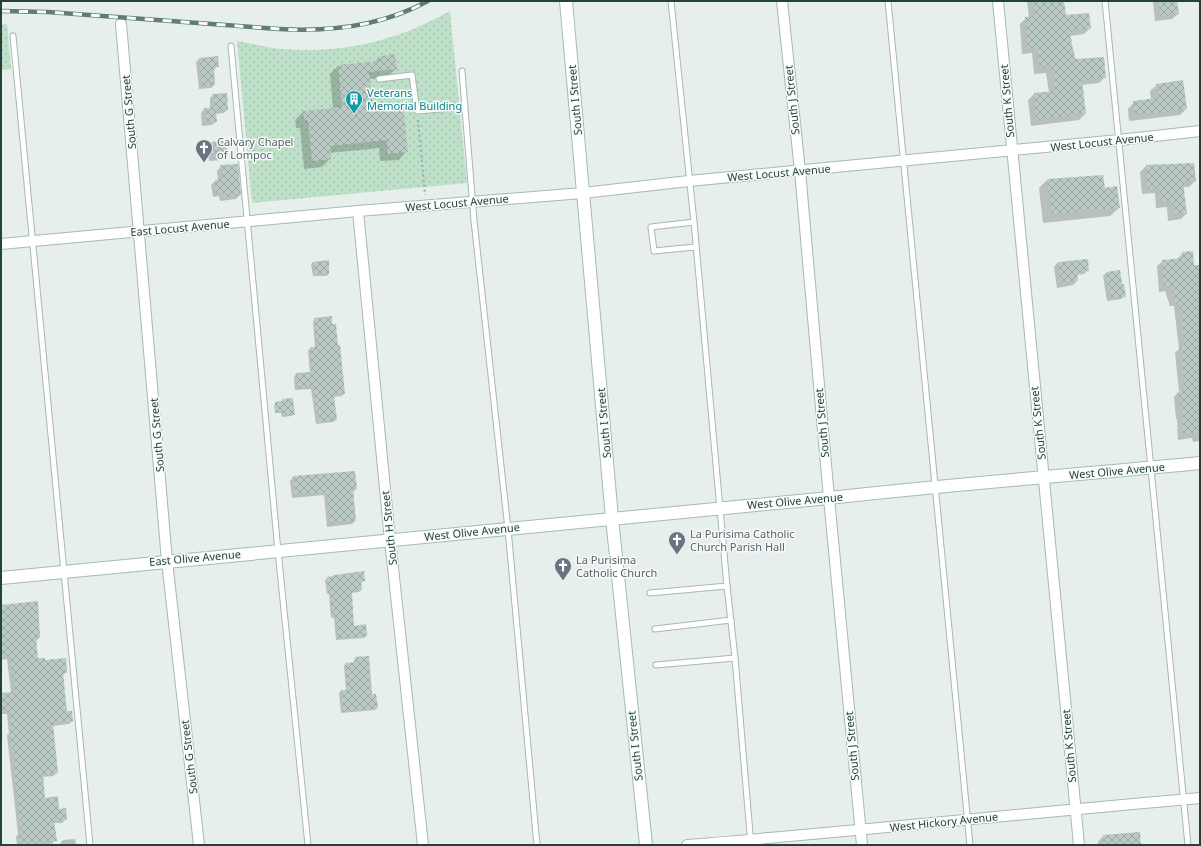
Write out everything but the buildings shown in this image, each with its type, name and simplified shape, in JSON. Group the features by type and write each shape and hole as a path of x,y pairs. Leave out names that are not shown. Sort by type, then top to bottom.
{"street":[{"name":"South I Street","path":"566,1 612,518 646,845"},
{"name":"South J Street","path":"782,1 800,171 862,845"},
{"name":"South K Street","path":"998,1 1011,151 1079,845"},
{"name":"South G Street","path":"121,24 140,231 167,561 199,845"},
{"name":"West Locust Avenue","path":"358,211 583,193 689,181 1011,151 1200,131"},
{"name":"East Locust Avenue","path":"1,244 358,211"},
{"name":"South H Street","path":"358,211 390,540 423,845"},
{"name":"West Olive Avenue","path":"390,540 829,498 935,486 1043,478 1200,463"},
{"name":"East Olive Avenue","path":"1,578 390,540"},
{"name":"West Hickory Avenue","path":"687,845 751,842 968,819 1200,798"}],"lane":[{"path":"671,1 694,222 695,247 735,658 751,842"},
{"path":"888,1 970,845"},
{"path":"1105,1 1188,845"},
{"path":"13,36 90,845"},
{"path":"231,46 278,551 308,845"},
{"path":"462,71 473,202 508,529 537,845"},
{"path":"379,79 412,75 417,111 465,108"},
{"path":"694,222 651,227 654,251 695,247"},
{"path":"650,593 727,586"},
{"path":"654,628 731,620"},
{"path":"656,665 735,658"}],"path":[{"path":"417,111 426,206"}],"green space":[{"path":"450,11 467,183 252,203 237,41 273,48 303,50 348,47 399,35 421,26"},
{"path":"7,24 11,69 1,70 1,25"}],"railway":[{"path":"1,11 48,12 298,30 336,28 374,22 410,10 428,1"}],"place":[{"name":"Veterans Memorial Building","path":"354,114"},
{"name":"Calvary Chapel of Lompoc","path":"204,163"},
{"name":"La Purisima Catholic Church Parish Hall","path":"677,555"},
{"name":"La Purisima Catholic Church","path":"563,581"}]}
